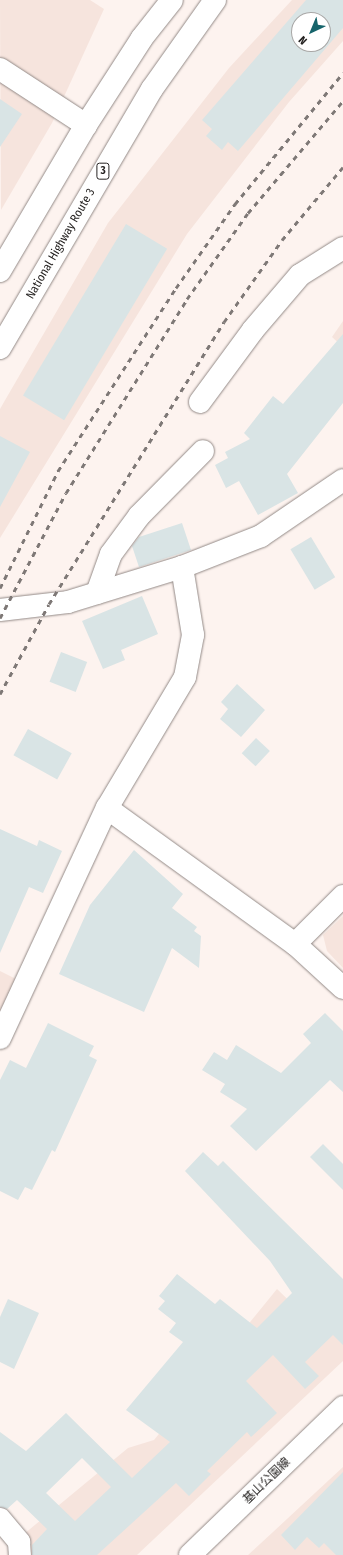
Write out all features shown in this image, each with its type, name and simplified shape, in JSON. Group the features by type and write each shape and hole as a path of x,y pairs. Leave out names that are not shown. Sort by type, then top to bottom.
{"main road":[{"path":"142,38 155,0"},
{"path":"0,271 86,125 142,38 172,0"},
{"name":"National Highway Route 3","path":"0,348 152,89 215,0"},
{"path":"0,69 86,125"},
{"path":"200,402 253,330 300,275 343,248"},
{"path":"97,593 112,554 139,516 203,451"},
{"path":"0,610 68,602 182,567 261,536 343,480"},
{"path":"0,1038 107,808 185,677 193,635 182,567"},
{"path":"107,808 295,944 343,988"},
{"path":"295,944 343,896"},
{"name":"基山公園線","path":"190,1555 343,1407"},
{"path":"0,1520 19,1542 20,1555"}],"shaded area":[{"path":"0,0 90,0 104,9 52,123 1,210"},
{"path":"292,0 343,0 343,41 289,102 187,234 0,538 0,409 108,223 229,68"},
{"path":"343,321 343,347 332,337"},
{"path":"343,916 343,968 327,951 323,935"},
{"path":"0,971 16,979 0,1012"},
{"path":"343,1287 343,1361 137,1555 25,1555 24,1534 128,1448 154,1440 277,1289 309,1320"},
{"path":"343,1467 343,1555 248,1555 273,1532"}],"building":[{"path":"306,0 343,0 343,28 331,42 331,12 296,12"},
{"path":"291,17 291,52 323,52 238,151 228,142 222,150 206,136 212,129 202,120"},
{"path":"0,99 22,114 0,147"},
{"path":"126,224 167,249 64,420 23,395"},
{"path":"343,334 343,403 287,474 298,493 258,515 239,481 226,488 215,465 228,458 225,452 250,439 244,433 273,396 283,404"},
{"path":"0,436 30,452 0,507"},
{"path":"182,523 191,550 139,567 132,546 139,537"},
{"path":"311,537 335,577 315,590 290,549"},
{"path":"142,596 158,634 121,650 125,660 103,669 82,621"},
{"path":"61,652 87,662 76,692 50,682"},
{"path":"237,684 265,710 241,737 220,719 228,709 221,702"},
{"path":"28,729 72,753 57,779 13,755"},
{"path":"256,738 270,751 256,766 242,753"},
{"path":"0,829 37,846 39,840 62,851 43,893 29,887 0,953"},
{"path":"134,850 183,894 172,908 197,927 194,931 201,936 199,968 172,948 144,1012 59,974 90,905"},
{"path":"325,1013 343,1031 343,1092 330,1080 256,1151 230,1126 247,1109 220,1092 225,1084 202,1070 214,1052 227,1060 236,1045 281,1073 311,1043 303,1034"},
{"path":"48,1023 94,1046 89,1056 97,1060 55,1152 52,1150 32,1190 25,1187 18,1200 0,1191 0,1080 10,1060 26,1068"},
{"path":"323,1144 343,1164 343,1190 310,1157"},
{"path":"203,1152 218,1166 223,1161 343,1279 343,1345 333,1335 305,1362 319,1376 305,1389 273,1355 246,1381 277,1413 251,1437 247,1432 207,1471 211,1474 189,1496 176,1483 97,1555 32,1555 32,1545 47,1529 17,1500 7,1509 0,1507 0,1432 26,1451 66,1413 132,1478 170,1442 126,1410 183,1342 169,1332 176,1323 158,1309 165,1301 159,1296 177,1274 215,1304 220,1299 257,1328 292,1293 270,1261 185,1171","holes":["82,1458 111,1487 75,1521 46,1493"]},
{"path":"8,1299 39,1313 14,1369 0,1362 0,1317"},
{"path":"343,1472 343,1555 336,1555 324,1543 319,1548 307,1537 295,1550 281,1535"}],"railway":[{"path":"0,588 58,471 176,288 235,204 343,73"},
{"path":"0,618 66,493 187,299 248,213 343,101"},
{"path":"0,694 49,604 224,322 282,240 343,167"}]}
